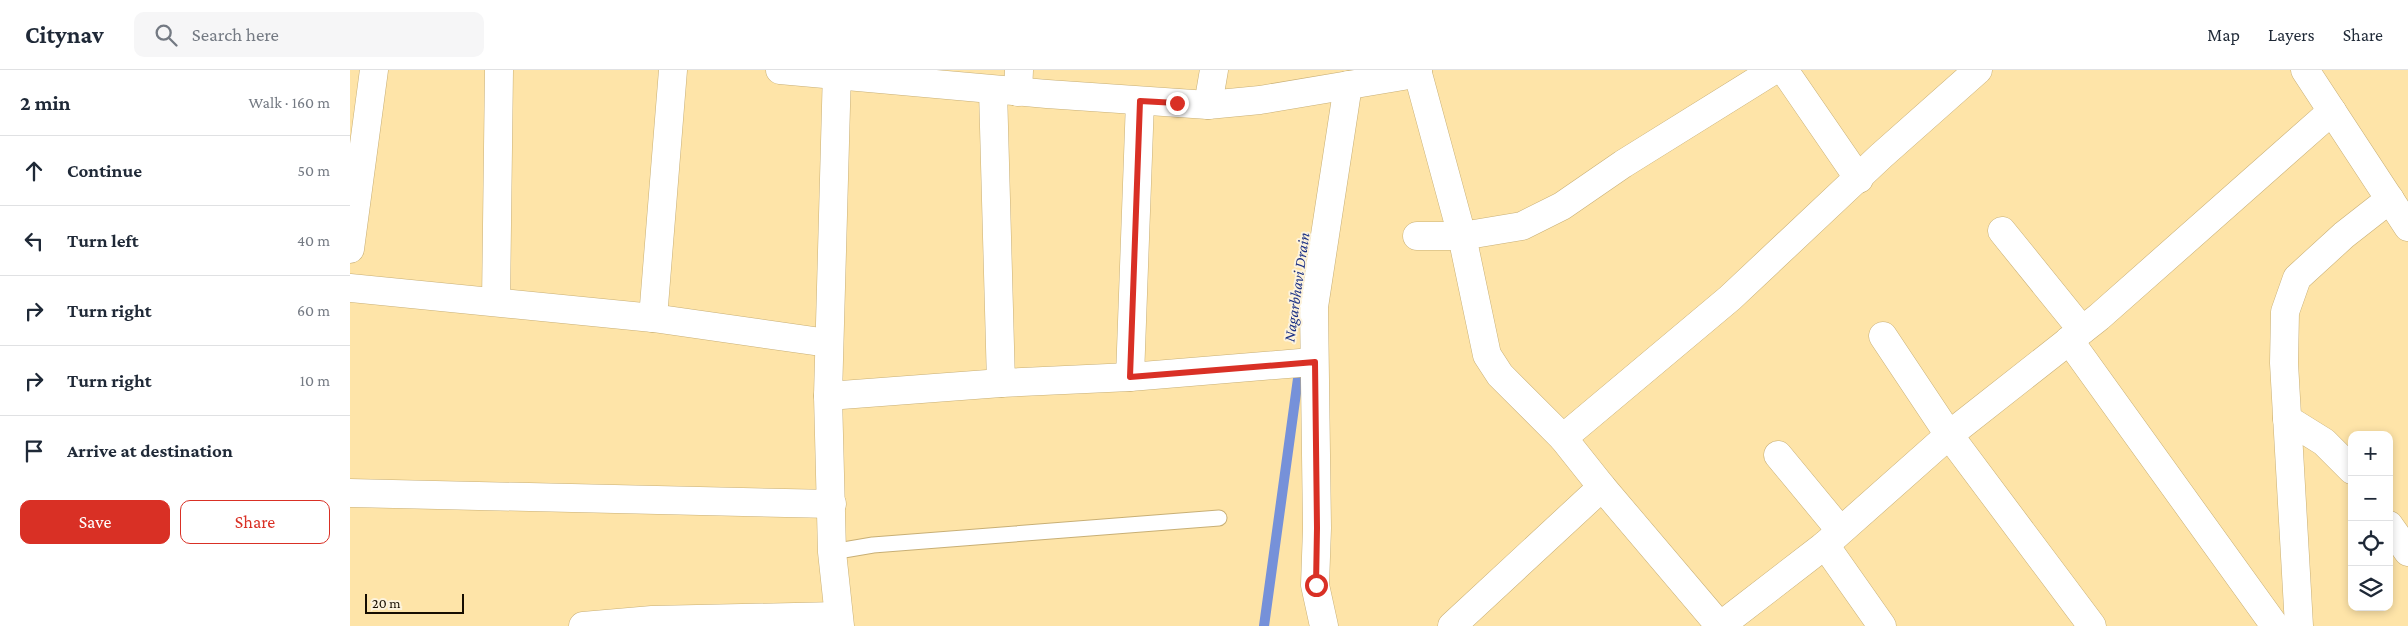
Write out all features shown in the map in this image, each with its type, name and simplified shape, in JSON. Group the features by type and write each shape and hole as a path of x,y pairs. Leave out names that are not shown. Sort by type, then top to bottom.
{"street":[{"path":"350,249 374,70"},
{"path":"496,302 500,70"},
{"path":"654,318 673,70"},
{"path":"780,70 1010,84 1140,101 1208,106 1260,100 1413,72 1462,236 1487,355 1500,375 1563,438 1720,626 1832,538 1949,435 2076,335 2332,111"},
{"path":"1208,106 1214,70"},
{"path":"1417,236 1462,236 1522,226 1562,206 1624,164 1774,70"},
{"path":"1784,70 1858,179"},
{"path":"1563,438 1730,298 1881,156 1978,70"},
{"path":"2305,70 2408,227"},
{"path":"584,626 652,620 839,621 832,552 828,396 837,73"},
{"path":"1001,383 1010,84"},
{"path":"1324,626 1316,585 1314,307 1348,85"},
{"path":"1130,377 1140,101"},
{"path":"2299,626 2287,419 2285,312 2297,278 2344,235 2390,199"},
{"path":"2002,232 2076,335 2276,626"},
{"path":"350,288 654,318 828,343"},
{"path":"1883,336 1949,435 2092,626"},
{"path":"828,396 1001,383 1130,377 1313,362"},
{"path":"2287,419 2324,442 2348,466"},
{"path":"1778,455 1832,538 1882,626"},
{"path":"1452,626 1602,487"},
{"path":"350,493 832,504"},
{"path":"2393,531 2408,552"}],"lane":[{"path":"832,552 873,545 1219,518"}],"waterway":[{"name":"Nagarbhavi Drain","path":"1264,626 1300,364"}],"route":[{"path":"1177,103 1140,101 1130,377 1284,363 1315,362 1316,585"}]}
